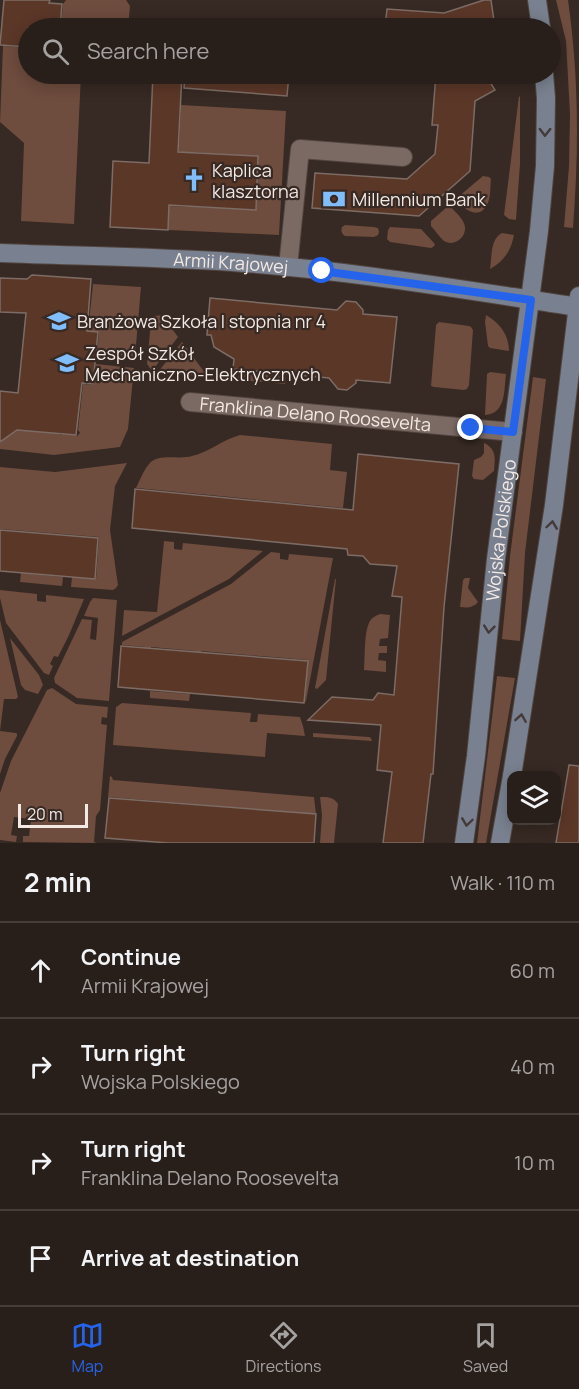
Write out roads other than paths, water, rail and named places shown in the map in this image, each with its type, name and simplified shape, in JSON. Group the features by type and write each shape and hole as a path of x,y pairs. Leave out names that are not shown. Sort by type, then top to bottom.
{"street":[{"path":"537,0 540,18"},
{"name":"Wojska Polskiego","path":"464,843 476,756 496,559 539,231 545,166 545,84"},
{"path":"288,267 300,149 403,157"},
{"name":"Armii Krajowej","path":"0,253 232,262 352,274 531,300 579,303"},
{"path":"513,771 550,534 579,303"},
{"name":"Franklina Delano Roosevelta","path":"190,402 513,432"},
{"path":"500,843 507,804"}],"place":[{"name":"Kaplica klasztorna","path":"194,180"},
{"name":"Millennium Bank","path":"334,199"},
{"name":"Branżowa Szkoła I stopnia nr 4","path":"59,321"},
{"name":"Zespół Szkół Mechaniczno-Elektrycznych","path":"67,363"}]}
